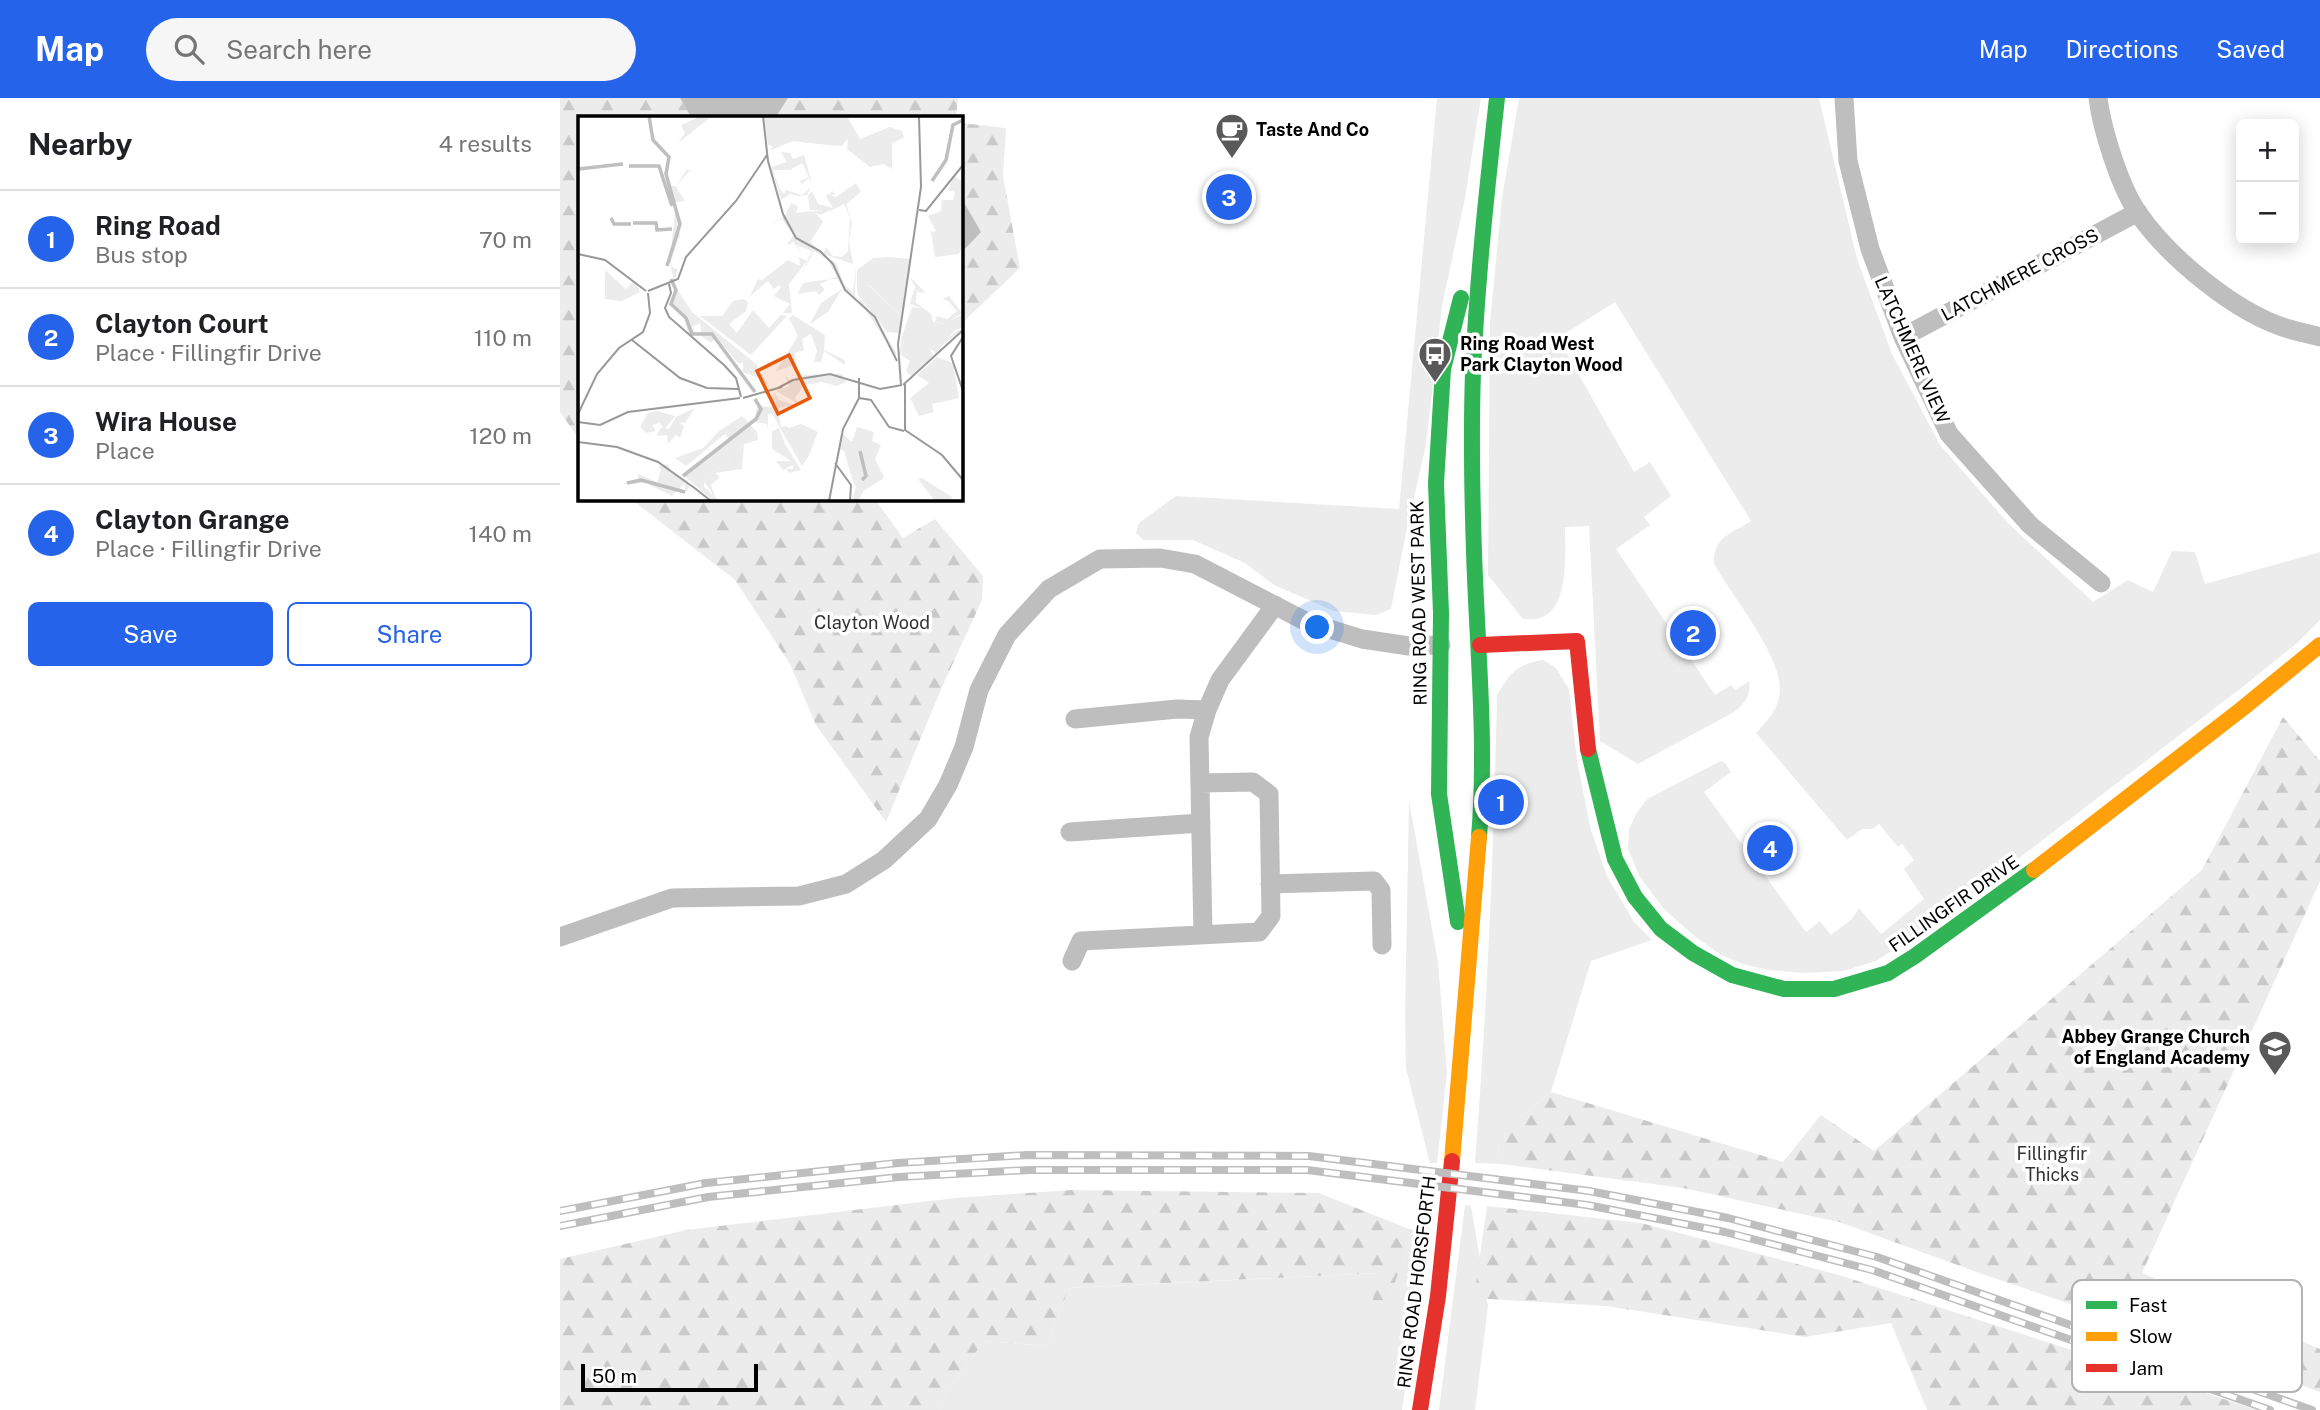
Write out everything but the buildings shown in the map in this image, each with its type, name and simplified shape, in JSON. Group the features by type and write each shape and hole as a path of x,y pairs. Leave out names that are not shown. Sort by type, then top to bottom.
{"main road":[{"name":"RING ROAD WEST PARK","path":"1468,988 1439,794 1474,552 1473,374 1483,220 1497,98"},
{"name":"RING ROAD WEST PARK","path":"1452,1159 1482,802 1436,483 1443,369 1483,220"},
{"path":"1464,667 1460,639 1463,536 1474,489"},
{"name":"FILLINGFIR DRIVE","path":"1460,639 1577,640 1588,753 1615,859 1635,897 1661,929 1693,953 1732,975 1784,989 1835,989 1888,973 1915,956 2016,884 2320,645"},
{"path":"1439,794 1457,750"},
{"name":"RING ROAD HORSFORTH","path":"1420,1410 1438,1296 1452,1159"}],"street":[{"name":"LATCHMERE VIEW","path":"1844,98 1848,161 1867,237 1903,337 1949,434 2030,525 2101,583"},
{"path":"2098,98 2100,116 2115,163 2138,212 2181,263 2245,309 2287,329 2320,337"},
{"name":"LATCHMERE CROSS","path":"1903,337 2138,212"},
{"path":"560,937 672,898 799,896 846,884 884,860 928,819 948,785 964,747 979,690 1007,635 1049,589 1100,559 1160,558 1195,564 1307,622 1362,639 1409,646 1460,639"},
{"path":"1203,934 1199,737 1220,680 1275,605"},
{"path":"1075,719 1177,709 1207,710"},
{"path":"1072,961 1081,941 1259,932 1271,916 1269,794 1253,782 1200,783"},
{"path":"1070,832 1201,823"},
{"path":"1270,884 1374,881 1381,890 1382,945"}],"green space":[{"path":"560,98 680,98 690,116 578,116 578,438 560,412"},
{"path":"788,98 958,98 956,116 777,116"},
{"path":"1437,98 1481,98 1465,198 1442,306 1426,445 1391,609 1376,615 1334,611 1274,585 1245,563 1193,540 1143,540 1136,533 1139,523 1176,496 1399,509"},
{"path":"1519,98 1819,98 1857,259 1892,354 1940,445 2008,523 2093,602 2128,580 2153,592 2172,551 2195,552 2205,584 2320,552 2320,620 2297,643 2245,685 1937,921 1876,961 1843,971 1803,973 1768,970 1721,955 1663,908 1640,877 1628,849 1629,829 1647,799 1721,761 1731,772 1704,792 1806,932 1820,921 1831,935 1852,919 1859,908 1881,934 1924,899 1904,869 1914,860 1902,844 1898,847 1879,824 1872,829 1862,829 1847,840 1756,733 1776,707 1779,697 1775,666 1756,629 1714,563 1720,541 1751,521 1615,302 1558,338 1634,472 1650,462 1671,496 1644,517 1650,525 1616,549 1715,695 1731,685 1735,690 1749,681 1746,699 1734,712 1638,764 1600,741 1589,526 1565,527 1565,564 1561,592 1550,612 1540,618 1523,619 1488,575 1490,323 1502,198"},
{"path":"962,123 1006,128 1003,176 1020,268 962,323 962,252 980,232 962,199"},
{"name":"Clayton Wood","path":"632,500 876,500 903,538 935,519 983,576 982,600 942,687 886,822 816,725 790,664 735,580"},
{"path":"1543,660 1555,667 1569,689 1577,761 1591,830 1607,876 1634,922 1652,940 1591,961 1551,1092 1505,1129 1502,1164 1475,1163 1489,929 1497,695 1520,667"},
{"name":"Fillingfir Thicks","path":"2283,717 2320,761 2320,881 2142,1273 2158,1280 2072,1280 2072,1304 1839,1222 1683,1188 1502,1164 1505,1129 1551,1092 1783,1162 1821,1115 1874,1151 2202,870"},
{"path":"1409,801 1438,962 1447,1073 1437,1163 1430,1163 1406,1069"},
{"path":"1072,1190 1319,1193 1414,1231 1388,1301 1373,1300 1377,1273 1069,1288 1047,1346 984,1341 943,1398 940,1410 560,1410 560,1259 686,1230 955,1198"},
{"path":"1426,1198 1433,1199 1402,1410 940,1410 943,1398 984,1341 1047,1346 1069,1288 1378,1273 1388,1301"},
{"path":"1465,1205 1471,1206 1488,1306 1475,1410 1439,1410"},
{"path":"1487,1206 1641,1223 1839,1275 2072,1350 2072,1392 2202,1392 2258,1410 1927,1410 1891,1323 1805,1337 1606,1306 1474,1298"},
{"name":"Fillingfir Thicks","path":"2302,1341 2320,1349 2320,1392 2302,1385"}],"shaded area":[{"path":"680,98 788,98 777,116 690,116"},
{"path":"962,199 981,232 962,252"}],"railway":[{"path":"560,1211 706,1183 898,1163 1028,1155 1309,1156 1589,1191 1728,1218 1877,1257 2072,1326"},
{"path":"560,1226 708,1197 899,1177 1029,1170 1307,1170 1587,1205 1725,1232 1872,1270 2072,1340"},
{"path":"2219,1392 2270,1410"},
{"path":"2261,1392 2312,1410"}],"traffic: fast":[{"path":"1479,837 1482,730 1473,529 1472,394 1480,269 1497,98"},
{"path":"1458,922 1439,794 1441,613 1436,483 1443,369 1461,298"},
{"path":"1588,749 1615,859 1635,897 1661,929 1693,953 1732,975 1784,989 1834,989 1888,973 2034,870"}],"traffic: slow":[{"path":"2034,870 2320,645"},
{"path":"1452,1161 1479,837"}],"traffic: jam":[{"path":"1480,645 1577,641 1588,749"},
{"path":"1420,1410 1438,1296 1452,1161"}],"place":[{"name":"Taste And Co","path":"1232,160"},
{"name":"Wira House","path":"1229,197"},
{"name":"Ring Road West Park Clayton Wood","path":"1435,384"},
{"name":"Clayton Court","path":"1693,633"},
{"name":"Ring Road","path":"1501,802"},
{"name":"Clayton Grange","path":"1770,848"},
{"name":"Abbey Grange Church of England Academy","path":"2275,1077"}]}
